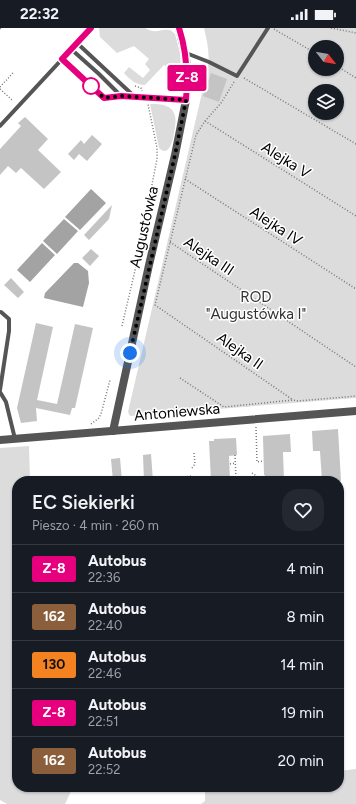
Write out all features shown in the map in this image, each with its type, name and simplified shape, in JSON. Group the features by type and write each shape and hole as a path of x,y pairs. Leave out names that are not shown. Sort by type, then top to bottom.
{"street":[{"name":"Augustówka","path":"113,431 186,100 187,80 185,53 179,28"},
{"name":"Antoniewska","path":"0,440 356,411"}],"lane":[{"path":"0,126 91,28"},
{"path":"185,53 209,62 237,76 268,28"},
{"path":"77,43 136,98"},
{"path":"71,49 121,96"},
{"path":"62,59 104,98 121,96 186,100"},
{"path":"1,312 9,319 9,331 0,391 6,402 15,439"}],"path":[{"path":"273,28 308,49"},
{"path":"331,28 356,33"},
{"path":"344,70 356,78"},
{"path":"12,100 0,88 13,73"},
{"path":"170,242 184,179 196,135 205,121 221,103 237,76 243,77 356,144"},
{"path":"122,326 137,262 157,160 157,148 148,104"},
{"name":"Alejka V","path":"205,121 356,216"},
{"name":"Alejka IV","path":"184,179 356,289"},
{"name":"Alejka II","path":"170,242 168,245 155,304 293,400"},
{"name":"Alejka III","path":"170,242 356,368"},
{"path":"180,378 224,407 293,400 298,401 356,396"},
{"path":"81,434 83,429 99,418 110,380"},
{"path":"256,420 257,462 264,461"},
{"path":"192,468 195,464 194,453"},
{"path":"235,455 236,476"},
{"path":"230,464 236,463"},
{"path":"252,473 256,476"}],"green space":[{"path":"99,28 145,28 153,31 172,31 175,34 180,53 182,83 179,88 176,91 174,90 172,85 173,71 164,65 145,85 131,80 124,73 129,67 143,78 150,70 145,64 149,59 134,46 117,53 100,37"},
{"name":"ROD \"Augustówka I\"","path":"204,28 356,28 356,398 130,416 128,412 208,67 207,42"},
{"path":"150,104 164,105 173,110 175,125 173,140 170,147 165,151 162,151 159,148"},
{"path":"29,446 30,476 12,476 12,792 71,792 65,804 7,804 0,800 0,448"},
{"path":"356,769 356,804 201,804 205,801 205,792 344,792 344,770"}],"shaded area":[{"path":"91,189 106,203 80,230 65,217"},
{"path":"64,219 78,231 57,254 43,241"},
{"path":"42,243 55,255 30,282 17,270"},
{"path":"74,263 78,263 88,271 89,283 83,307 44,298 45,293"}],"building":[{"path":"211,73 227,79 219,102 203,96"},
{"path":"25,117 48,139 38,150 61,172 44,189 21,168 16,173 8,166 0,175 0,149 21,126 18,123"},
{"path":"92,135 102,144 87,161 79,154 74,160 68,154 81,140 84,144"},
{"path":"112,205 109,219 89,240 84,235"},
{"path":"91,249 99,256 90,266 82,258"},
{"path":"11,278 24,292 18,298 4,285"},
{"path":"36,323 53,327 37,400 57,404 75,324 93,328 75,408 72,408 70,415 36,408 37,421 21,423 17,408"},
{"path":"338,429 341,476 322,476 320,451 313,451 312,431"},
{"path":"290,434 291,452 283,452 284,476 264,475 263,436"},
{"path":"236,438 237,455 229,456 230,476 211,476 209,441 214,441 214,439"},
{"path":"151,454 153,476 144,476 143,455"},
{"path":"120,458 122,476 113,476 111,459"}],"bus line":[{"name":"Z-8","path":"91,28 62,59 104,98 121,96 186,100 187,66 179,28"}],"route":[{"path":"91,86 88,84 104,98 121,96 186,100 130,353"}]}
